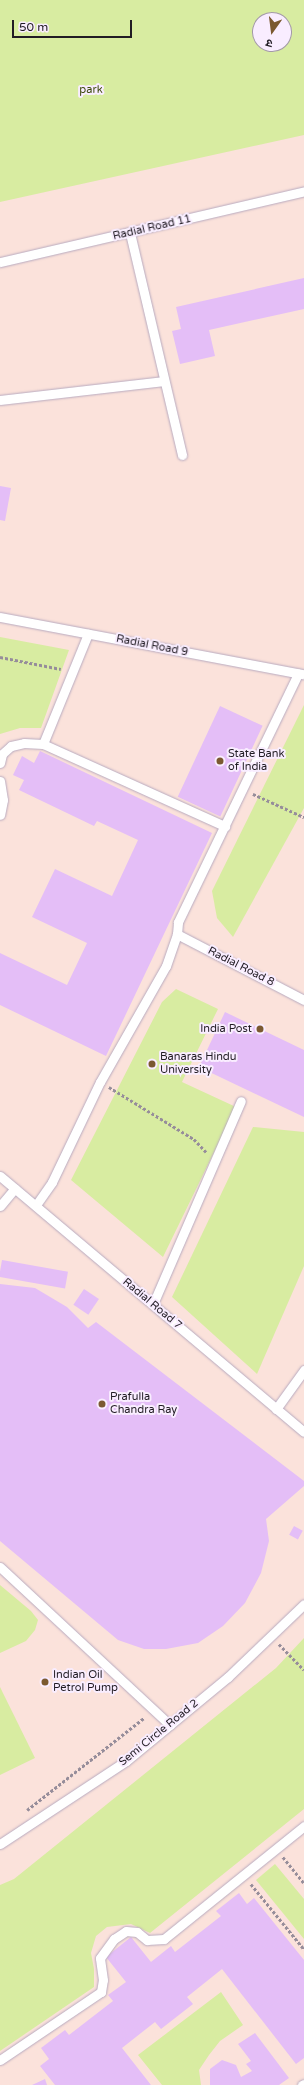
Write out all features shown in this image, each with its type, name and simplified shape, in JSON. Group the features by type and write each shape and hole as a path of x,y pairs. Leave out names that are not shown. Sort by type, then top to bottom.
{"lane":[{"name":"Radial Road 11","path":"0,262 130,233 304,191"},
{"path":"130,233 182,455"},
{"path":"0,400 164,381"},
{"name":"Radial Road 9","path":"0,617 301,674"},
{"path":"43,744 88,634"},
{"path":"36,1205 52,1182 100,1082 166,966 177,934 178,922 242,789 301,674"},
{"path":"0,763 2,754 11,746 24,743 43,744 225,826"},
{"path":"0,781 3,800 0,815"},
{"name":"Radial Road 8","path":"177,934 304,1000"},
{"path":"153,1304 241,1101"},
{"name":"Radial Road 7","path":"0,1176 304,1432"},
{"path":"0,1206 15,1188"},
{"path":"276,1409 304,1370"},
{"path":"0,1567 152,1711 170,1725"},
{"name":"Semi Circle Road 2","path":"0,1844 126,1761 272,1637 304,1604"},
{"path":"0,2060 101,1992 103,1980 100,1958 114,1939 126,1931 137,1932 147,1940 164,1939 304,1826"}],"path":[{"path":"0,657 72,671"},
{"path":"242,789 304,817"},
{"path":"100,1082 194,1139 215,1163"},
{"path":"272,1637 304,1670"},
{"path":"24,1812 152,1711"},
{"path":"276,1849 304,1883"},
{"path":"244,1875 304,1949"}],"shaded area":[{"name":"Banaras Hindu University","path":"0,0 304,0 304,2085 0,2085"}],"green space":[{"name":"park","path":"0,0 304,0 304,135 0,202"},
{"path":"0,637 69,650 41,728 20,728 0,734"},
{"path":"304,705 304,808 233,937 217,918 212,891"},
{"path":"176,989 218,1009 182,1082 236,1107 163,1257 71,1180 162,1002"},
{"path":"253,1127 304,1132 304,1266 257,1374 172,1297"},
{"path":"0,1585 31,1611 38,1620 35,1630 26,1641 0,1653"},
{"path":"304,1638 304,1809 150,1933 131,1924 107,1927 96,1936 91,1953 94,1969 94,1987 0,2051 0,1885 14,1879 276,1668"},
{"path":"0,1687 35,1758 0,1775"},
{"path":"275,1864 304,1899 304,1939 256,1880"},
{"path":"221,1992 243,2025 220,2041 209,2055 199,2070 201,2085 162,2085 138,2055"}],"building":[{"path":"304,278 304,309 209,330 215,356 180,364 172,331 181,329 176,307"},
{"path":"0,486 11,488 5,521 0,520"},
{"name":"State Bank of India","path":"220,706 263,726 220,816 178,797"},
{"path":"40,751 212,833 106,1056 0,1005 0,953 67,985 87,943 32,917 55,869 112,896 138,840 97,821 94,826 19,790 24,780 13,775 22,756 34,763"},
{"path":"225,1012 304,1050 304,1117 199,1067"},
{"path":"2,1260 68,1272 65,1288 0,1277"},
{"name":"Prafulla Chandra Ray","path":"0,1284 35,1288 67,1307 88,1328 96,1322 304,1481 304,1486 266,1519 269,1541 261,1573 245,1603 223,1626 198,1643 166,1649 144,1649 118,1640 0,1541"},
{"path":"84,1289 99,1299 88,1315 73,1305"},
{"path":"294,1526 303,1531 298,1540 289,1535"},
{"path":"239,1893 247,1904 254,1898 304,1960 304,2058 296,2064 222,1969 187,1997 193,2004 161,2029 155,2022 122,2048 151,2085 55,2085 40,2066 49,2059 41,2048 65,2030 69,2035 113,2001 108,1995 126,1982 106,1957 131,1937 151,1962 171,1946 175,1952 221,1916 216,1911"},
{"path":"255,2033 289,2078 279,2085 210,2085 210,2069 222,2060 236,2065 241,2077 252,2071 246,2064 251,2061 238,2044"},
{"path":"45,2079 47,2085 32,2085"}],"place":[{"name":"State Bank of India","path":"220,761"},
{"name":"India Post","path":"260,1029"},
{"name":"Banaras Hindu University","path":"152,1064"},
{"name":"Prafulla Chandra Ray","path":"102,1404"},
{"name":"Indian Oil Petrol Pump","path":"45,1682"}]}
